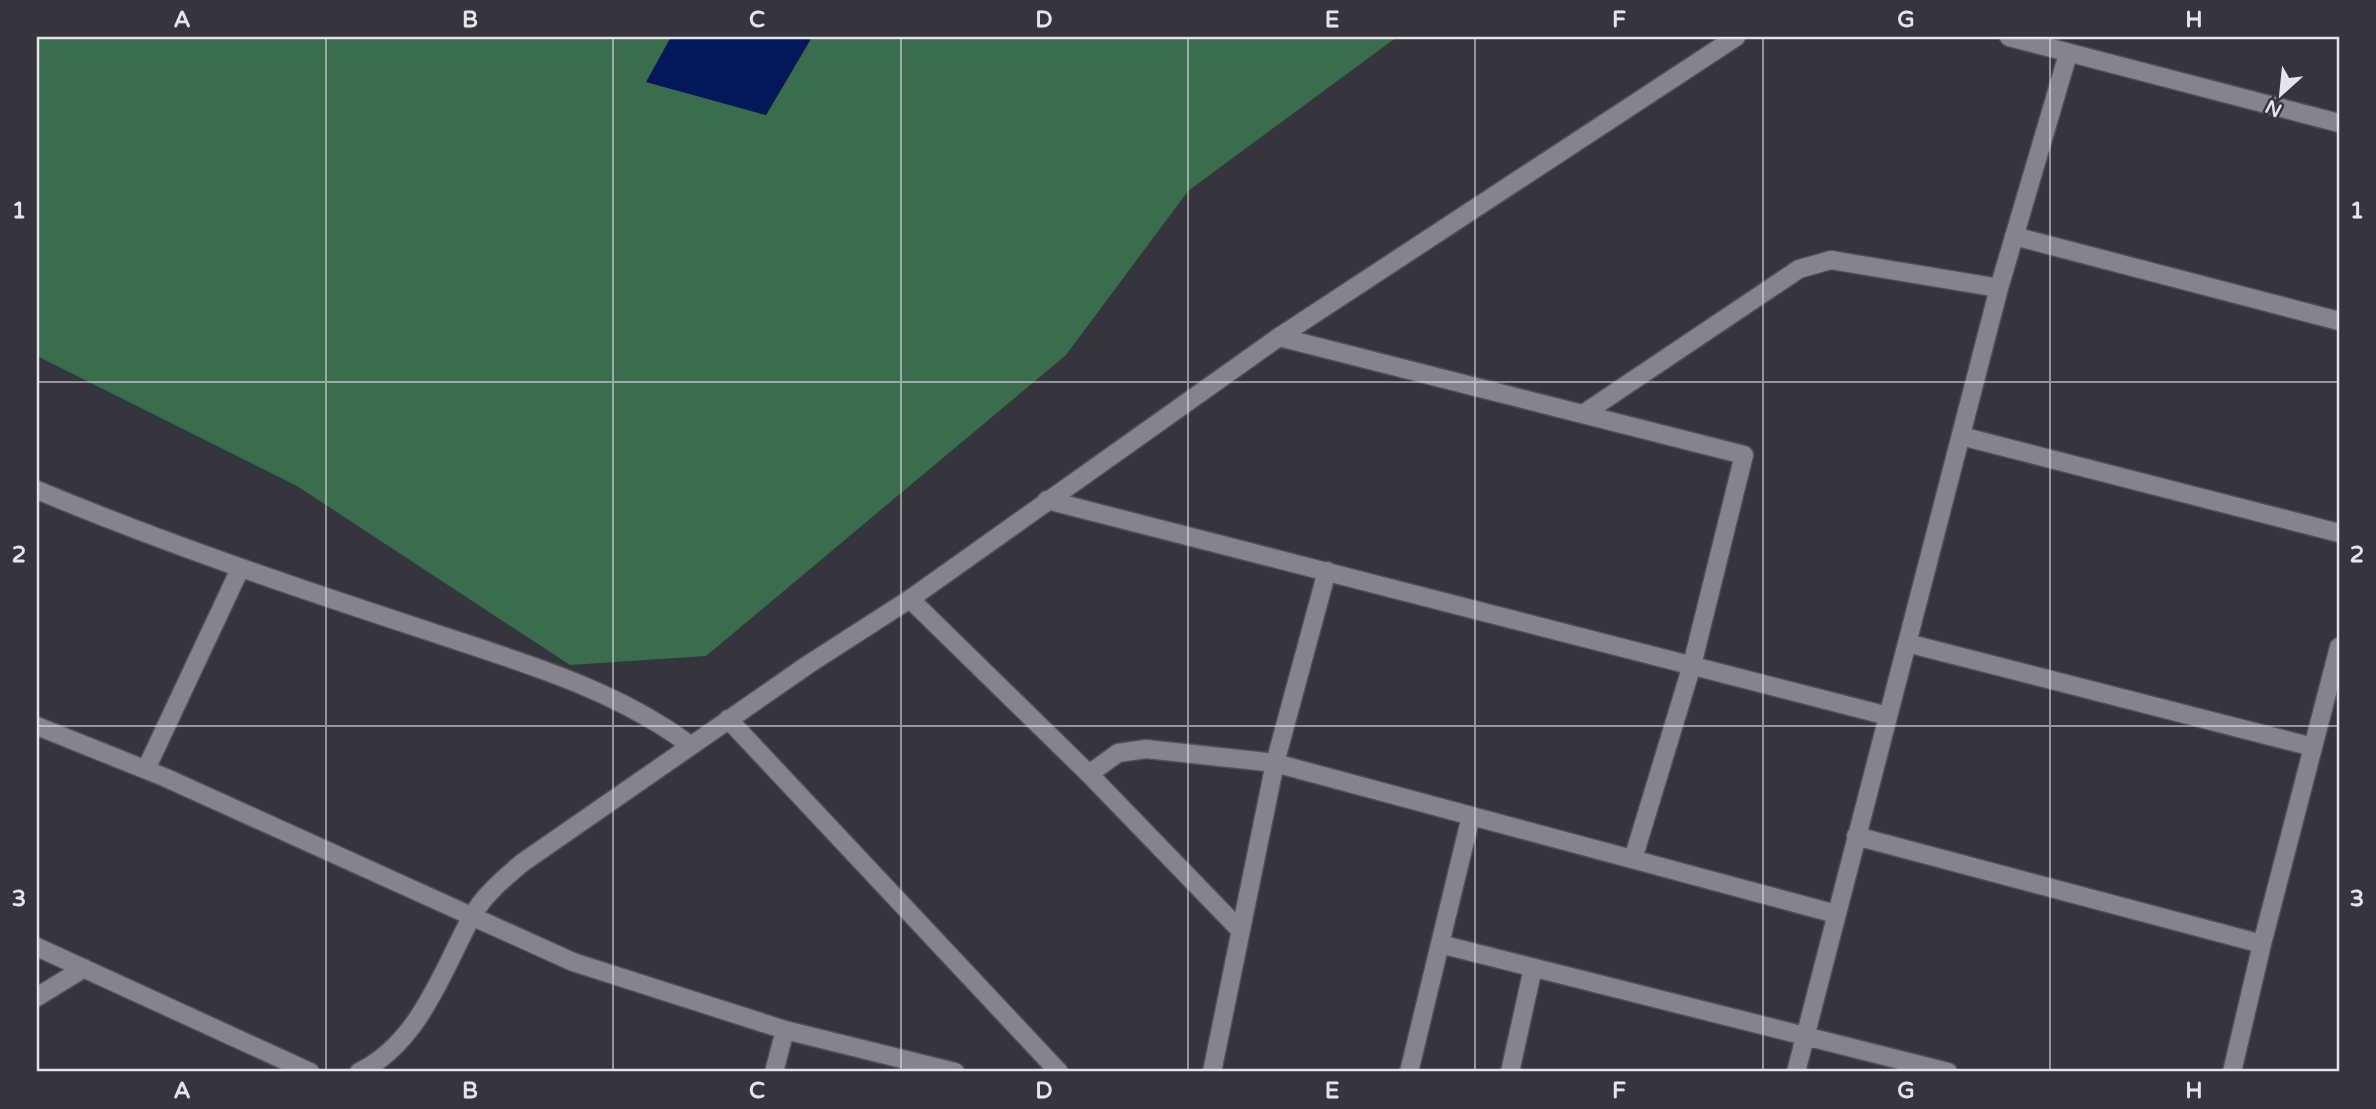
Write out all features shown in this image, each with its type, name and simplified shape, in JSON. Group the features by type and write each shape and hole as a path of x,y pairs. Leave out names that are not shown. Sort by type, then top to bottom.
{"street":[{"path":"359,1072 371,1067 400,1040 424,1008 455,955 472,916 496,885 522,863 690,745 910,599 1279,337 1736,37"},
{"path":"2009,37 2339,123"},
{"path":"1796,1072 1999,288 2068,54"},
{"path":"2014,236 2339,321"},
{"path":"1583,414 1799,269 1816,262 1831,260 1999,288"},
{"path":"1279,337 1744,455 1692,666 1633,859"},
{"path":"1961,436 2339,533"},
{"path":"37,490 240,569 499,653 636,708 690,745"},
{"path":"1047,500 1888,716"},
{"path":"146,769 240,569"},
{"path":"1212,1072 1239,929 1275,763 1326,571"},
{"path":"910,599 1239,929"},
{"path":"1907,643 2313,747"},
{"path":"2232,1072 2262,944 2339,647"},
{"path":"729,719 1059,1072"},
{"path":"37,726 146,769 573,962 785,1030 955,1072"},
{"path":"1088,775 1118,753 1146,749 1275,763 1836,914"},
{"path":"1409,1072 1471,816"},
{"path":"1856,836 2262,944"},
{"path":"1440,944 1948,1072"},
{"path":"37,947 310,1072"},
{"path":"37,998 84,968"},
{"path":"1510,1072 1533,968"},
{"path":"774,1072 785,1030"}],"green space":[{"path":"37,37 671,37 647,82 766,115 812,37 1397,37 1188,191 1066,355 706,656 570,665 297,486 37,356"}],"shaded area":[{"path":"671,37 812,37 766,115 646,82"}]}
